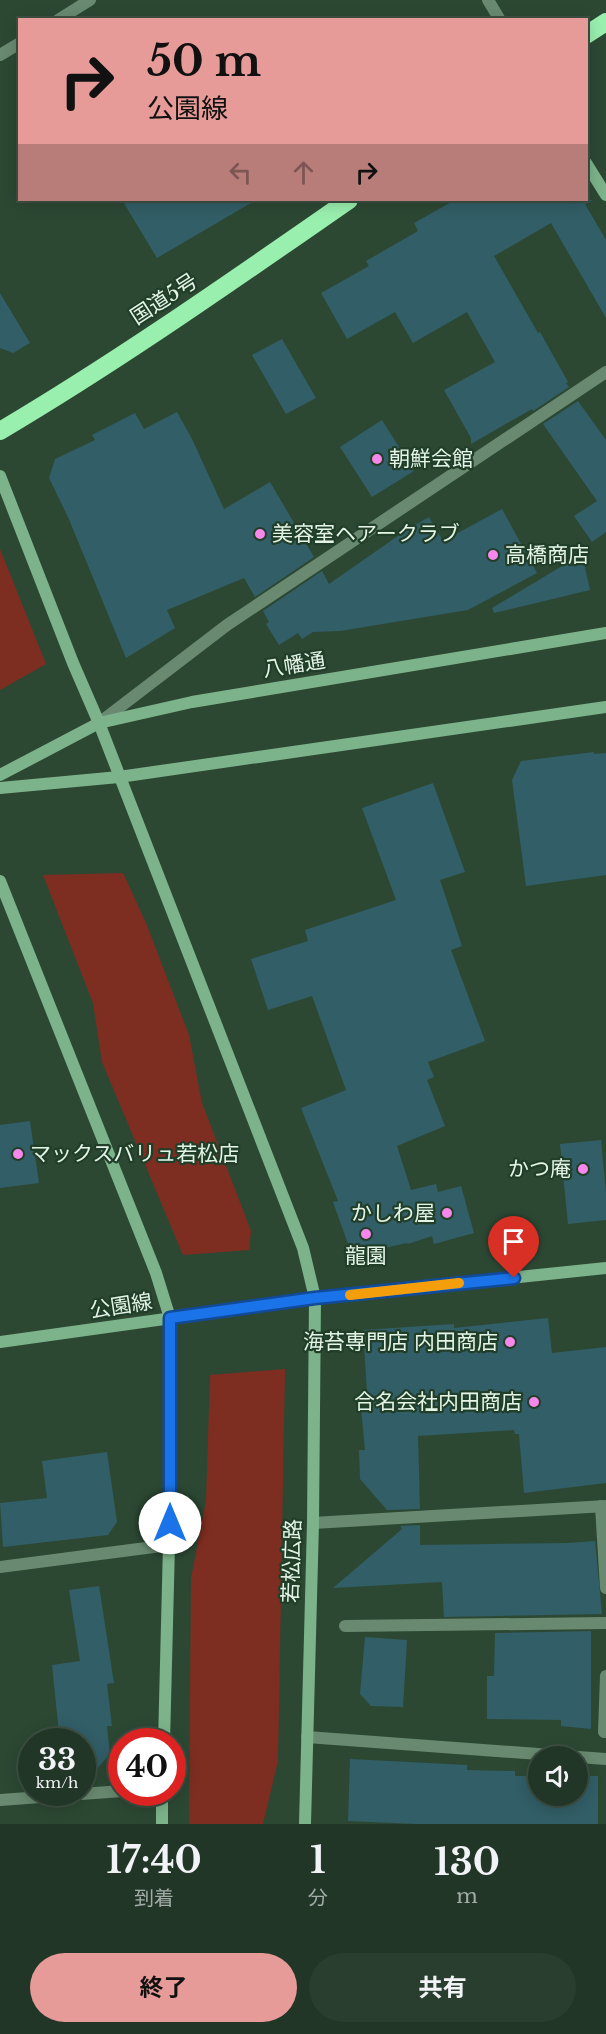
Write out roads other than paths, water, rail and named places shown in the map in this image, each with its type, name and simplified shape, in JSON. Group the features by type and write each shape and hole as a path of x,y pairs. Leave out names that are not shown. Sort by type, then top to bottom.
{"highway":[{"path":"588,34 606,22"},
{"name":"国道5号","path":"0,431 217,292 348,201"}],"street":[{"path":"61,18 90,0"},
{"path":"488,0 499,18"},
{"path":"0,55 18,44"},
{"path":"588,166 606,195"},
{"path":"99,723 227,625 606,372"},
{"name":"若松広路","path":"0,476 73,663 99,723 303,1248 315,1298 313,1522 304,1824"},
{"name":"八幡通","path":"0,775 99,723 192,702 606,633"},
{"path":"0,788 119,777 606,707"},
{"path":"0,880 156,1273 170,1318 169,1545 164,1728"},
{"name":"公園線","path":"0,1342 315,1298 606,1268"},
{"path":"313,1522 603,1506 606,1588"},
{"path":"0,1567 169,1545"},
{"path":"345,1626 606,1623"},
{"path":"604,1732 606,1676"},
{"path":"307,1737 528,1753"},
{"path":"588,1758 606,1760"},
{"path":"0,1800 108,1792"},
{"path":"162,1806 162,1824"}],"place":[{"name":"朝鮮会館","path":"377,459"},
{"name":"美容室ヘアークラブ","path":"260,534"},
{"name":"高橋商店","path":"493,555"},
{"name":"マックスバリュ若松店","path":"18,1154"},
{"name":"かつ庵","path":"583,1169"},
{"name":"かしわ屋","path":"447,1213"},
{"name":"龍園","path":"366,1234"},
{"name":"海苔専門店 内田商店","path":"510,1342"},
{"name":"合名会社内田商店","path":"534,1402"}]}
